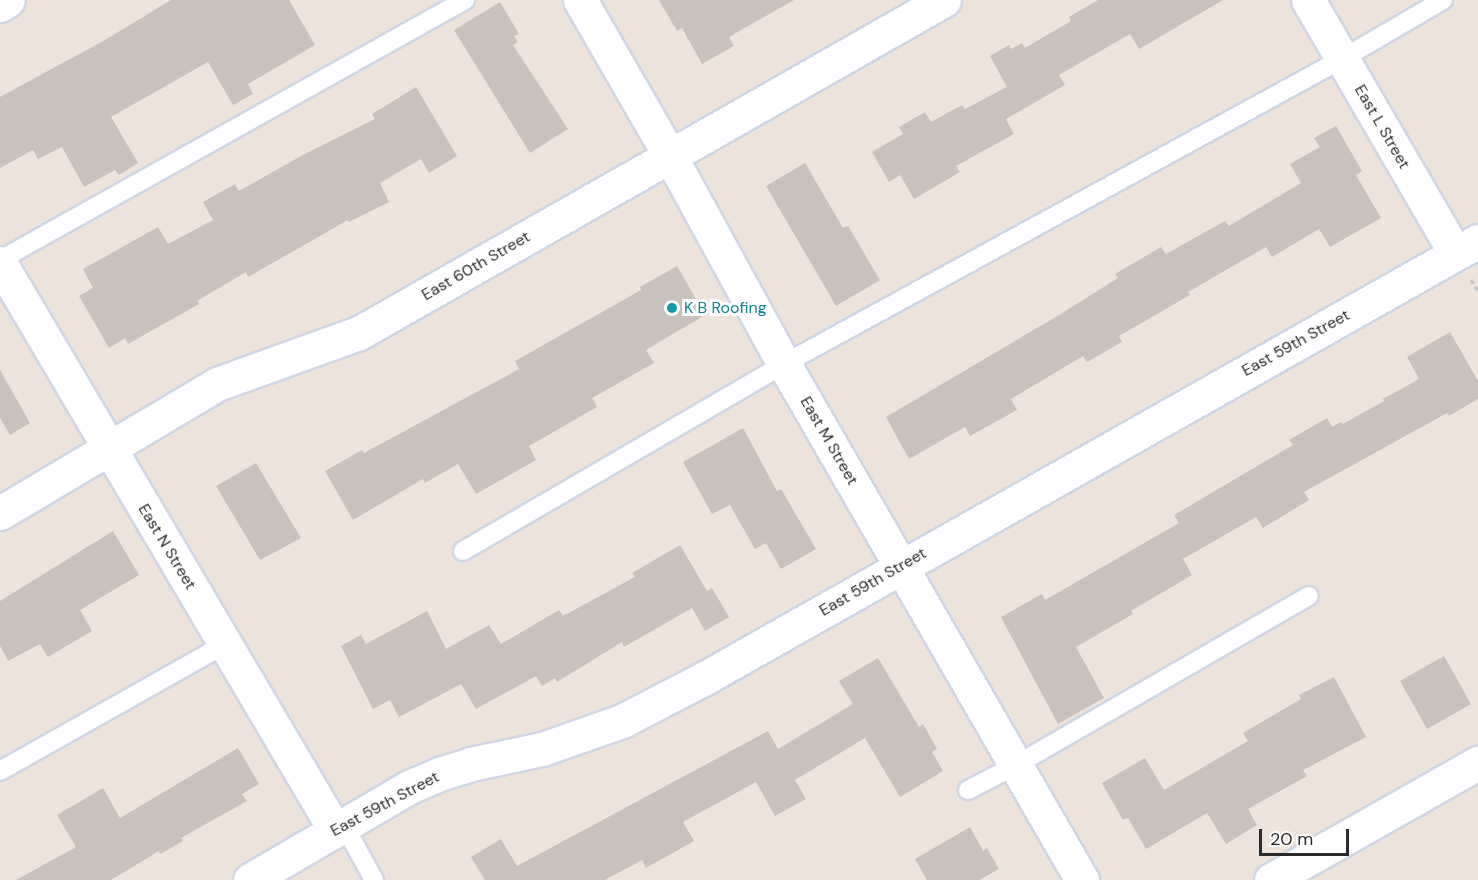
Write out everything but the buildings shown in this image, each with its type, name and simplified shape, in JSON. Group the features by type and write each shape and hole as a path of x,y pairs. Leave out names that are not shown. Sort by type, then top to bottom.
{"street":[{"path":"0,5 8,0"},
{"name":"East M Street","path":"580,0 670,156 784,364 1082,880"},
{"name":"East 60th Street","path":"0,513 218,384 359,333 944,0"},
{"name":"East L Street","path":"1308,0 1342,58 1466,247"},
{"name":"East 59th Street","path":"250,880 409,787 471,764 542,749 622,721 705,678 1466,247"},
{"name":"East N Street","path":"0,262 225,644 339,827"},
{"path":"1271,880 1478,763"}],"lane":[{"path":"0,262 465,0"},
{"path":"463,551 784,364 1342,58 1443,0"},
{"path":"968,790 1016,765 1309,596"},
{"path":"0,771 225,644"},
{"path":"339,827 374,880"}],"place":[{"name":"K B Roofing","path":"672,308"}]}
